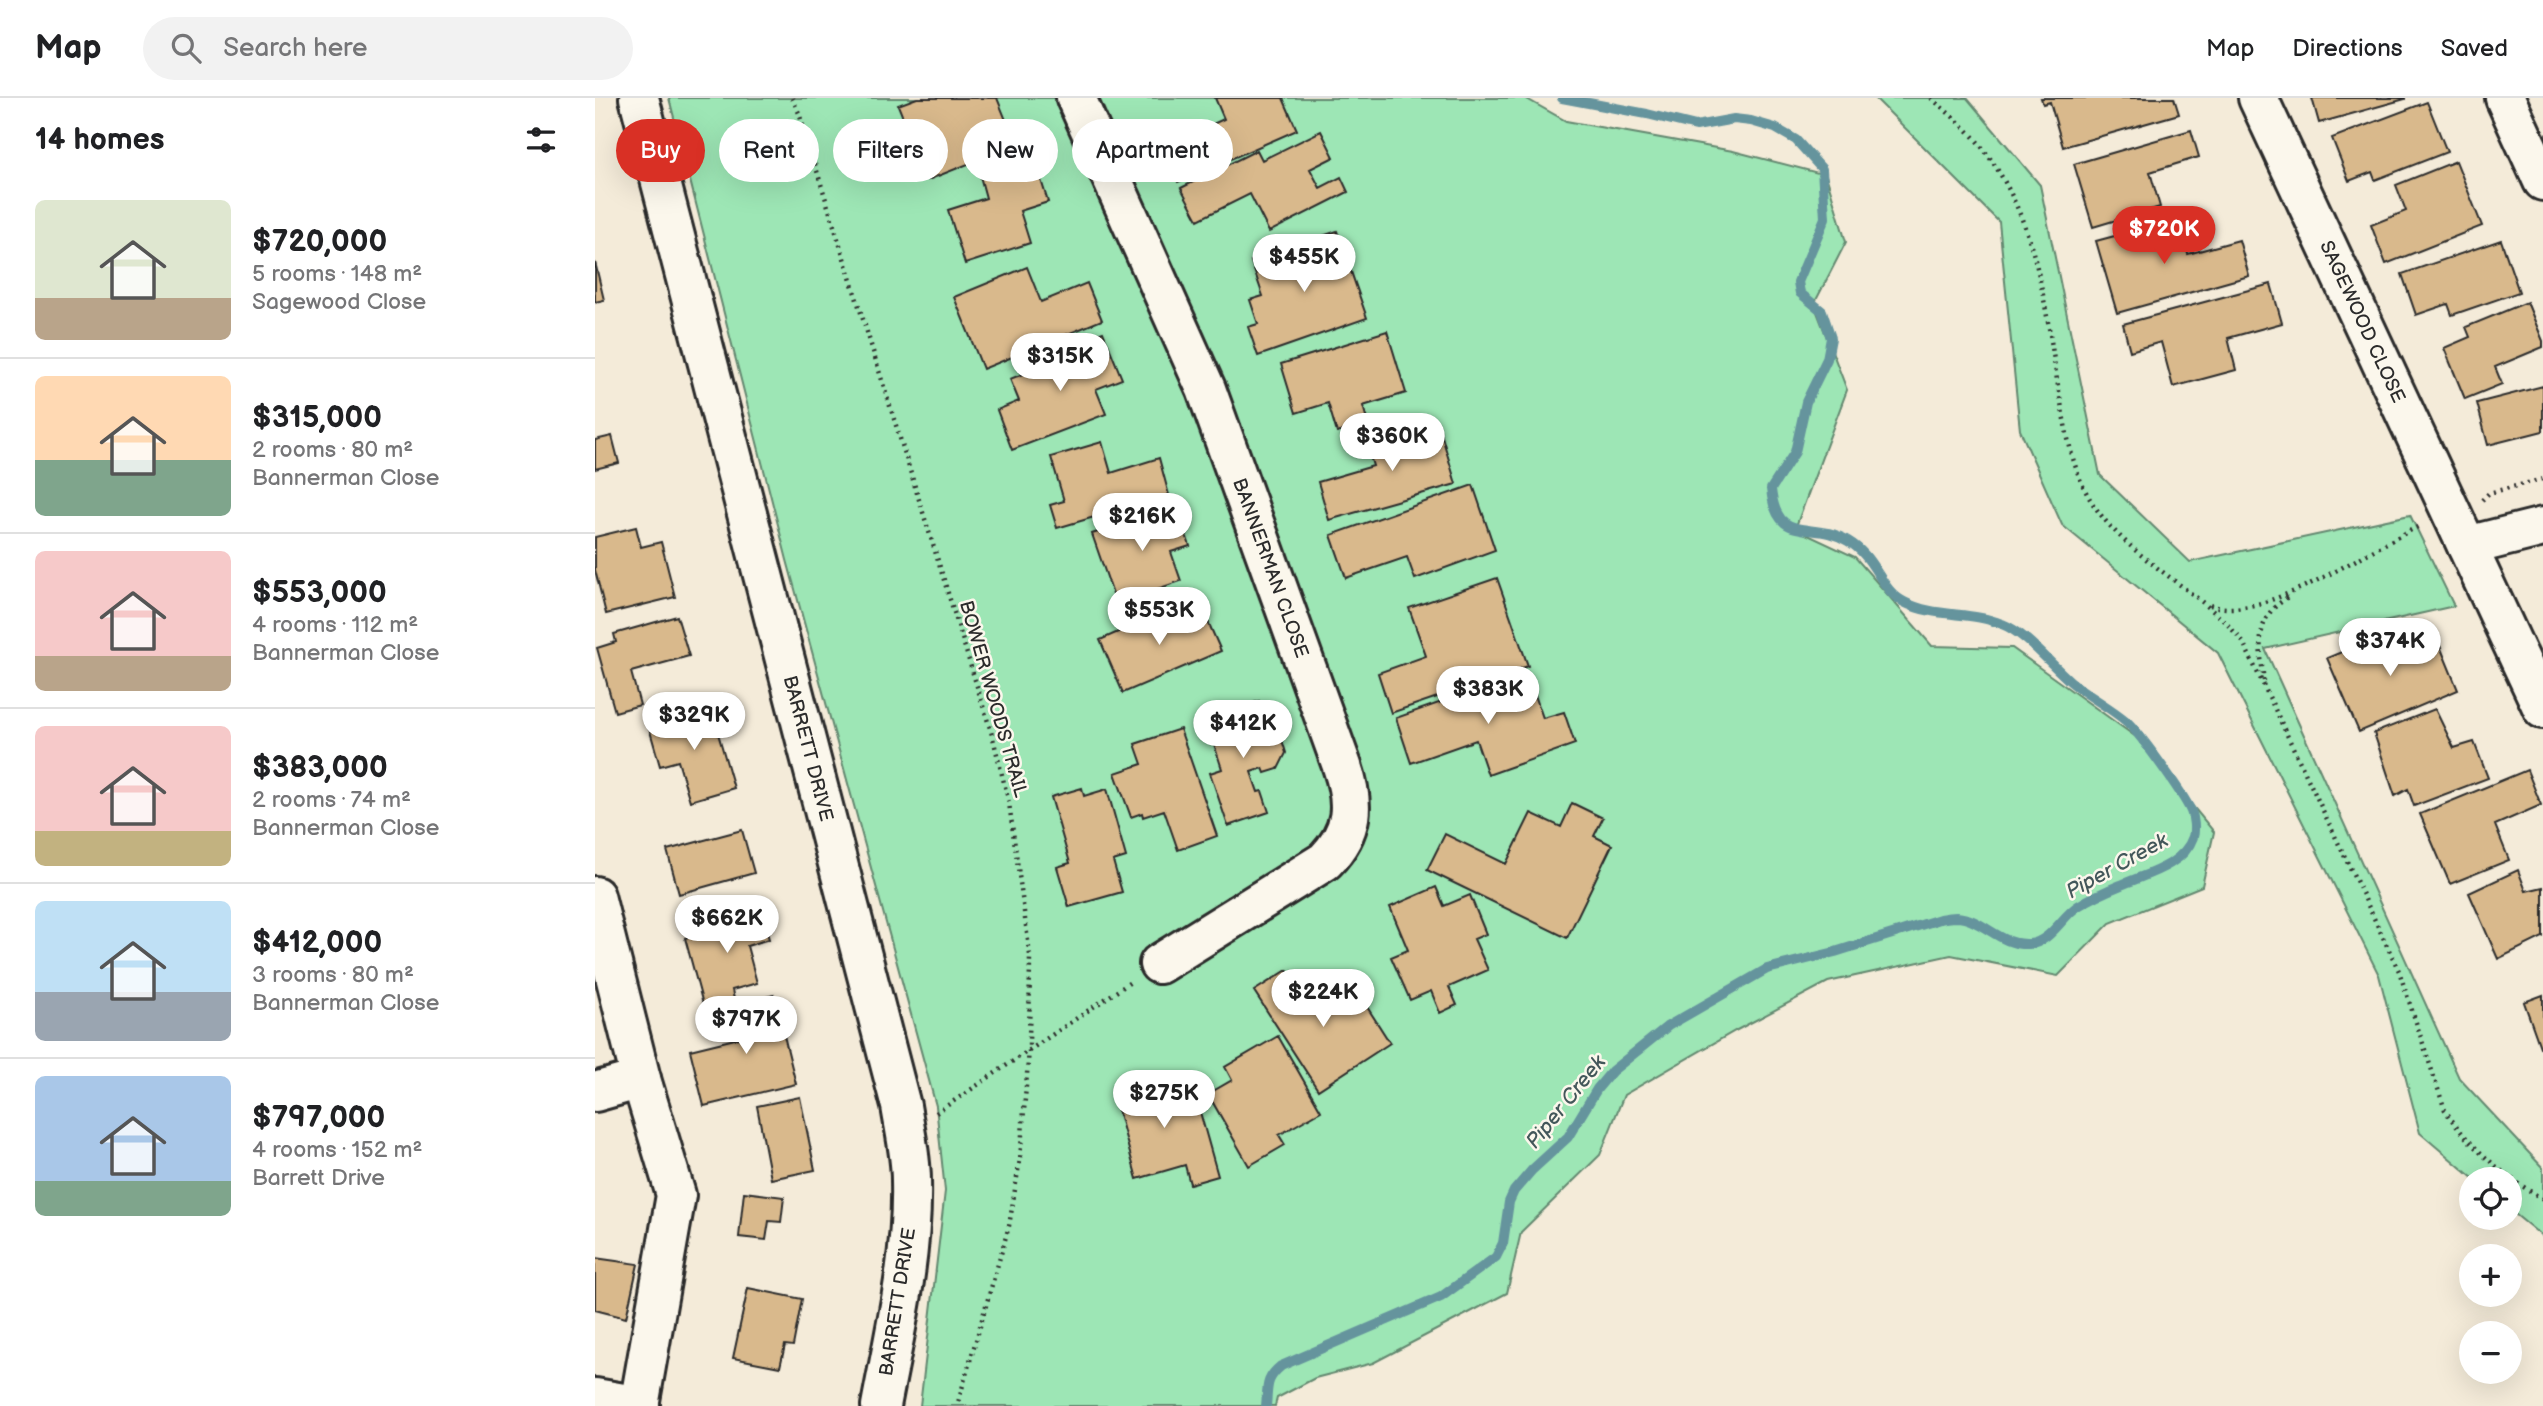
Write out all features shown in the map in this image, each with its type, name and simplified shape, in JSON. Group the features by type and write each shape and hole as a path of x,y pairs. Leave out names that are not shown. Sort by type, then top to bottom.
{"street":[{"name":"BARRETT DRIVE","path":"639,98 906,1133 911,1178 909,1250 881,1406"},
{"name":"BANNERMAN CLOSE","path":"1076,98 1206,388 1342,766 1349,794 1350,817 1345,836 1325,861 1159,964"},
{"name":"SAGEWOOD CLOSE","path":"2258,98 2543,709"},
{"path":"2505,98 2543,181"},
{"path":"2467,546 2543,527"},
{"path":"595,896 641,1079 676,1195 639,1406 595,1398"},
{"path":"595,1092 641,1079"}],"path":[{"name":"BOWER WOODS TRAIL","path":"792,98 998,757 1009,803 1030,955 1029,1050 1020,1158 1009,1226 957,1406"},
{"path":"1931,98 1976,140 2003,177 2014,198 2037,263 2061,403 2083,487 2116,532 2154,567 2206,604 2227,623 2242,642 2399,971 2445,1110 2457,1129 2516,1184 2543,1199"},
{"path":"2479,503 2489,493 2543,479"},
{"path":"2265,686 2260,647 2262,632 2271,611 2293,593 2424,524"},
{"path":"2206,604 2222,610 2236,609 2293,593"},
{"path":"906,1133 1159,964"}],"green space":[{"path":"669,98 1525,98 1566,121 1733,151 1826,175 1846,242 1814,304 1847,390 1795,529 1855,557 1932,646 2012,648 2136,737 2214,832 2202,886 2110,923 2058,976 1951,955 1828,982 1735,1031 1624,1095 1600,1155 1521,1232 1507,1293 1373,1363 1315,1378 1277,1398 1275,1406 920,1406 945,1191 936,1106 787,560 690,182 705,182 705,119 674,119"},
{"path":"1875,98 1967,98 2040,185 2100,475 2190,562 2410,515 2454,606 2265,649 2459,1078 2543,1168 2543,1237 2522,1220 2522,1167 2460,1167 2420,1133 2379,975 2218,653 2062,525 2020,430 1999,222"}],"building":[{"path":"917,98 997,98 1005,119 962,119 962,166 948,172 948,119 904,119 898,105"},
{"path":"1215,98 1283,98 1297,130 1233,158 1233,119 1224,119"},
{"path":"2041,98 2174,98 2179,114 2063,147 2050,102 2043,104"},
{"path":"2312,98 2405,98 2405,99 2319,123"},
{"path":"2427,102 2447,152 2375,180 2372,172 2349,181 2332,138"},
{"path":"2191,130 2199,157 2150,172 2160,207 2093,227 2074,164"},
{"path":"1321,131 1334,157 1310,169 1320,188 1341,177 1348,192 1269,232 1250,194 1198,220 1181,188 1193,182 1233,182 1233,162 1257,150 1262,160"},
{"path":"2456,161 2482,226 2386,264 2371,225 2406,211 2396,185"},
{"path":"982,182 1042,182 1048,202 1020,211 1030,243 965,264 948,210 986,198"},
{"path":"2178,219 2188,254 2239,240 2249,276 2117,313 2096,241"},
{"path":"1337,231 1367,318 1258,356 1248,327 1258,324 1250,300 1263,296 1251,261"},
{"path":"2501,240 2519,292 2452,315 2448,304 2416,315 2402,274"},
{"path":"595,262 604,300 595,302"},
{"path":"1027,267 1041,302 1087,283 1102,320 983,369 954,297"},
{"path":"2271,284 2282,323 2228,338 2236,370 2173,387 2161,342 2130,351 2123,324"},
{"path":"2527,302 2543,347 2495,367 2502,384 2465,399 2444,348 2470,337 2466,327"},
{"path":"1387,331 1406,393 1363,406 1368,423 1337,433 1328,403 1296,413 1281,364"},
{"path":"1103,332 1122,379 1096,389 1106,414 1012,450 997,410 1019,401 1010,379 1064,358 1060,348"},
{"path":"2543,386 2543,431 2488,445 2477,403"},
{"path":"1438,423 1456,484 1329,520 1318,482 1373,466 1366,443"},
{"path":"612,436 619,463 595,469 595,440"},
{"path":"1102,442 1111,473 1159,458 1169,495 1057,528 1050,505 1064,501 1051,457"},
{"path":"1473,485 1495,550 1415,579 1407,557 1346,578 1331,535"},
{"path":"1176,506 1190,546 1171,552 1181,581 1116,603 1092,534"},
{"path":"636,527 641,547 661,542 675,597 606,614 595,570 595,537"},
{"path":"1497,578 1528,666 1391,713 1378,673 1426,656 1409,608"},
{"path":"1202,608 1221,651 1123,693 1100,640 1170,609 1175,620"},
{"path":"677,616 689,656 631,672 640,705 615,712 597,648 616,642 614,634"},
{"path":"2397,629 2408,654 2438,641 2458,690 2359,732 2327,658"},
{"path":"1527,672 1543,718 1564,712 1575,744 1488,775 1476,740 1411,763 1396,718"},
{"path":"1259,701 1273,743 1282,740 1286,753 1278,769 1265,773 1263,768 1251,772 1258,792 1262,791 1269,812 1228,826 1210,773 1222,769 1206,719"},
{"path":"710,706 734,788 690,801 678,761 660,766 648,724"},
{"path":"2435,709 2454,748 2474,742 2488,778 2414,806 2408,789 2395,796 2374,733"},
{"path":"1180,729 1217,836 1178,850 1164,810 1143,817 1142,813 1131,817 1115,773 1142,764 1135,744"},
{"path":"2527,770 2541,805 2495,825 2509,860 2450,884 2420,814"},
{"path":"1082,788 1084,796 1107,789 1126,857 1113,861 1122,892 1069,907 1057,867 1070,863 1051,797"},
{"path":"1572,803 1603,818 1594,836 1612,845 1567,938 1427,870 1445,834 1506,864 1531,813 1561,827"},
{"path":"742,830 754,873 679,894 667,850"},
{"path":"2518,870 2526,891 2543,887 2543,937 2498,959 2469,893"},
{"path":"1436,887 1444,906 1470,895 1486,934 1474,939 1488,970 1449,987 1457,1005 1440,1013 1431,991 1410,1000 1391,957 1408,950 1390,907"},
{"path":"759,904 769,939 747,946 757,983 732,990 734,999 704,1008 685,938 725,927 721,914"},
{"path":"1287,970 1315,1013 1355,988 1390,1043 1318,1090 1254,991"},
{"path":"774,995 796,1084 704,1106 690,1050 739,1038 731,1006"},
{"path":"2543,995 2543,1046 2540,1047 2524,1002"},
{"path":"1278,1036 1321,1111 1279,1135 1285,1145 1249,1166 1208,1094 1232,1080 1225,1067"},
{"path":"1157,1075 1163,1096 1193,1087 1218,1176 1190,1184 1185,1165 1137,1179 1112,1088"},
{"path":"800,1097 815,1170 771,1179 757,1106"},
{"path":"744,1192 784,1197 781,1222 769,1221 766,1240 739,1237"},
{"path":"595,1258 638,1264 626,1318 595,1310"},
{"path":"748,1288 802,1299 793,1346 785,1345 780,1367 733,1358"}],"waterway":[{"name":"Piper Creek","path":"1266,1406 1270,1379 1281,1366 1441,1297 1496,1257 1503,1243 1509,1202 1514,1191 1532,1170 1568,1137 1597,1089 1612,1071 1668,1026 1767,969 1835,952 1940,919 1966,919 2009,941 2029,944 2036,942 2050,934 2072,910 2083,903 2172,862 2188,847 2193,837 2191,811 2161,764 2132,728 2070,681 2020,634 1990,620 1928,610 1904,602 1889,589 1858,548 1848,541 1835,535 1789,525 1781,518 1771,489 1795,452 1806,402 1827,359 1831,338 1822,311 1800,293 1798,282 1825,218 1822,169 1796,140 1775,128 1751,121 1734,119 1696,126 1562,98"}]}
